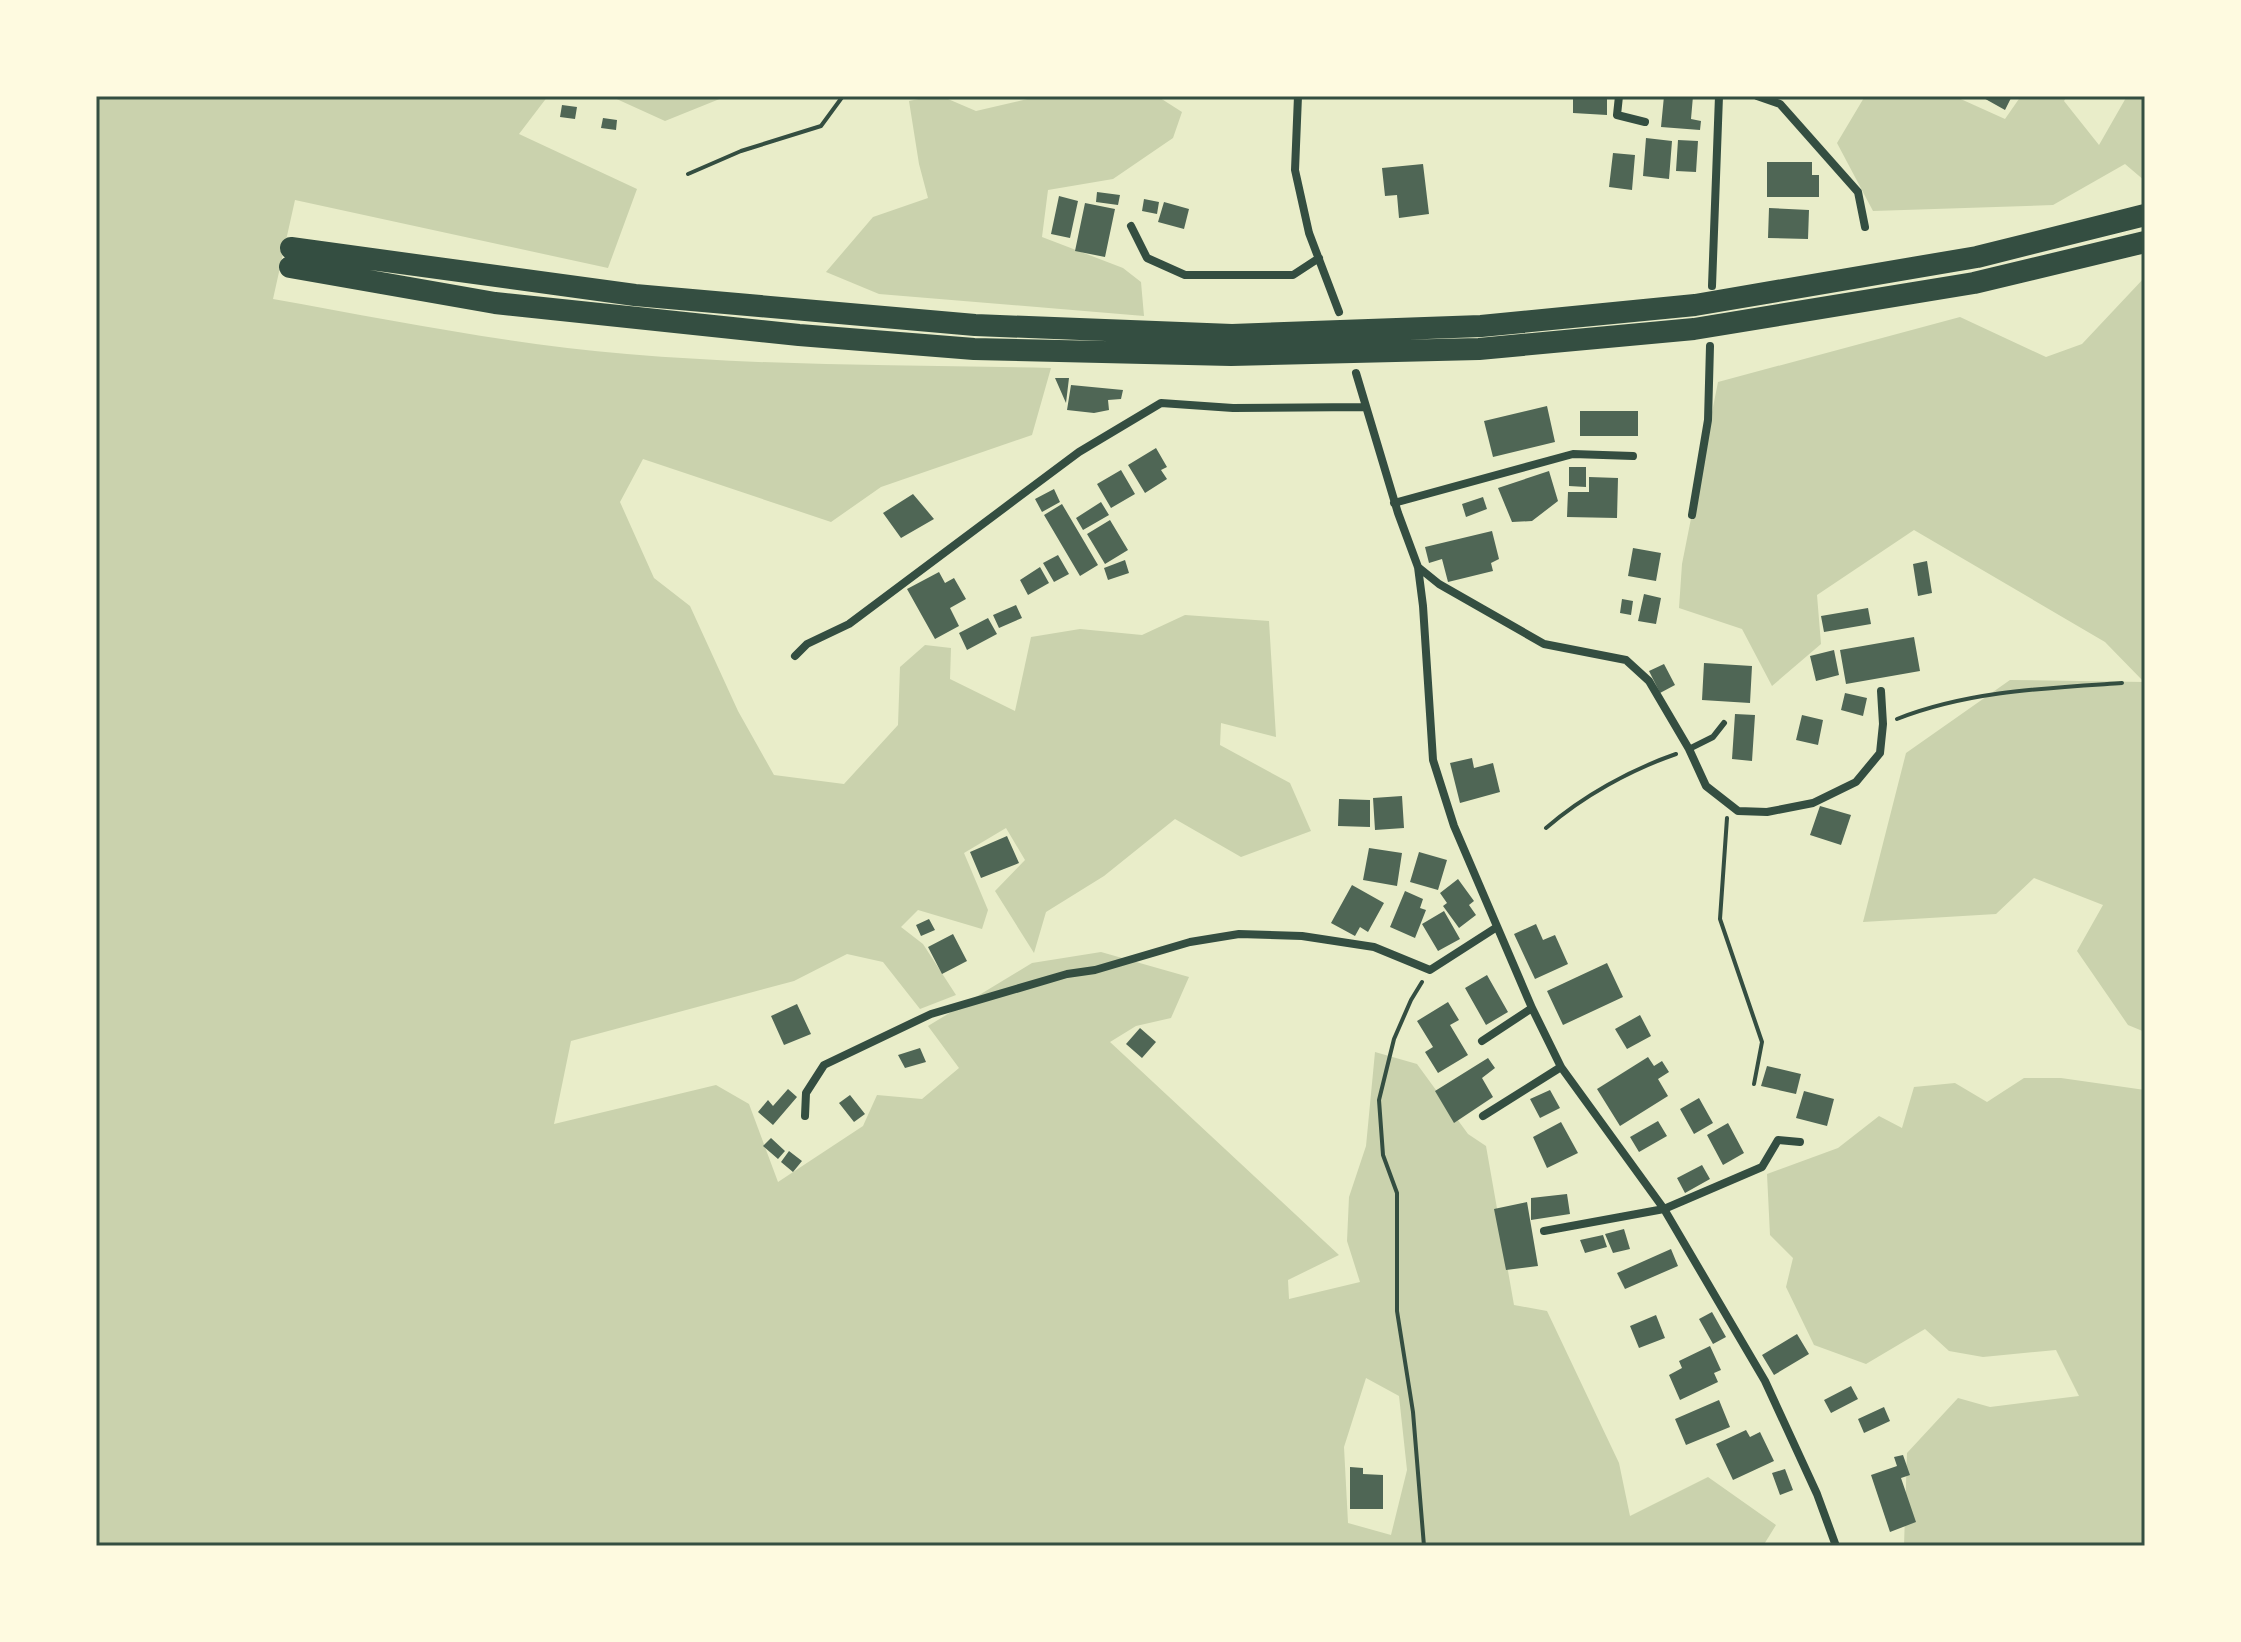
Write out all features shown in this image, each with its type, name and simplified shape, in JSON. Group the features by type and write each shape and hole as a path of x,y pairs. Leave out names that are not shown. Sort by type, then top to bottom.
{"highway":[{"path":"2145,215 1977,257 1695,305 1481,326 1232,335 975,325 698,301 290,258 495,303 784,334 974,349 1231,355 1479,349 1694,329 1974,283 2145,242"}],"street":[{"path":"1298,96 1295,170 1309,233 1339,312"},
{"path":"1619,96 1617,115 1645,122"},
{"path":"1712,286 1719,96"},
{"path":"1757,96 1781,100 1858,192 1865,227"},
{"path":"1131,226 1147,258 1185,275 1293,275 1319,258"},
{"path":"1692,515 1708,420 1710,346"},
{"path":"1356,373 1394,503 1418,567 1433,760 1454,826 1532,1008 1561,1067 1664,1209 1765,1381 1817,1494 1836,1546"},
{"path":"795,656 807,644 849,624 1079,452 1161,403 1233,408 1365,407"},
{"path":"1394,503 1573,454 1633,456"},
{"path":"1418,567 1439,584 1544,644 1626,660 1649,681 1689,749 1706,786 1738,811 1767,812 1813,803 1856,782 1880,753 1883,724 1881,691"},
{"path":"805,1116 806,1093 824,1065 931,1014 1067,974 1095,970 1190,942 1239,934 1302,936 1374,947 1430,970 1497,927"},
{"path":"1482,1041 1532,1008"},
{"path":"1483,1116 1561,1067"},
{"path":"1544,1231 1664,1209 1762,1167 1778,1140 1800,1142"}],"lane":[{"path":"1689,749 1713,737 1724,723"}],"path":[{"path":"688,174 741,151 821,126 843,96"},
{"path":"1883,724 1932,705 2031,689 2122,683"},
{"path":"1546,828 1572,806 1658,760 1689,749"},
{"path":"1728,804 1720,919 1762,1042 1754,1084"},
{"path":"1424,1546 1413,1412 1397,1311 1397,1193 1383,1155 1379,1100 1394,1039 1411,1000 1430,970"}],"green space":[{"path":"96,96 548,96 519,134 637,189 608,268 295,200 273,299 494,338 627,354 786,363 1051,368 1032,435 881,487 831,522 643,459 620,502 654,578 690,606 738,711 774,775 844,784 898,725 900,667 925,645 951,648 950,679 1015,711 1031,637 1080,629 1142,635 1185,615 1269,621 1276,737 1221,723 1220,745 1290,783 1311,831 1241,857 1175,819 1104,876 1046,912 1034,953 995,891 1025,860 1006,828 964,853 988,910 982,929 918,910 901,927 923,944 956,995 920,1009 883,962 847,954 794,981 571,1041 554,1124 716,1085 749,1104 778,1182 863,1126 877,1095 922,1099 959,1068 928,1026 1032,963 1101,952 1189,977 1171,1018 1136,1026 1110,1042 1339,1255 1288,1280 1289,1299 1360,1282 1347,1241 1349,1197 1366,1146 1375,1052 1417,1064 1468,1134 1486,1146 1514,1305 1547,1311 1619,1463 1630,1516 1708,1477 1776,1525 1763,1546 96,1546","holes":["1366,1378 1399,1396 1407,1470 1391,1535 1348,1523 1344,1447"]},
{"path":"610,96 727,96 665,121"},
{"path":"941,96 976,111 1040,96 1157,96 1182,112 1173,138 1113,179 1048,190 1042,237 1123,268 1141,282 1144,316 879,294 826,272 873,217 928,198 909,101"},
{"path":"1865,96 1954,96 2005,119 2021,96 2067,96 2064,101 2099,145 2127,96 2145,96 2145,181 2125,164 2053,205 1873,211 1837,143"},
{"path":"2145,277 2145,1032 2128,1025 2077,951 2103,905 2034,878 1996,914 1863,922 1906,753 2010,680 2144,682 2105,642 1914,530 1817,595 1821,644 1772,686 1742,629 1679,608 1682,564 1718,382 1960,317 2046,357 2082,344"},
{"path":"2024,1078 2061,1078 2145,1090 2145,1546 1904,1546 1907,1453 1958,1398 1990,1407 2079,1396 2056,1350 1983,1357 1949,1351 1925,1329 1866,1364 1814,1345 1786,1287 1793,1258 1770,1235 1767,1174 1838,1148 1879,1116 1902,1128 1914,1087 1955,1083 1987,1102"}],"building":[{"path":"1573,96 1607,96 1607,115 1573,113"},
{"path":"1664,96 1693,96 1691,119 1701,121 1700,130 1661,127"},
{"path":"1980,96 2012,96 2005,110"},
{"path":"562,105 577,107 575,119 560,117"},
{"path":"603,118 617,120 616,130 601,128"},
{"path":"1646,138 1672,141 1669,179 1643,176"},
{"path":"1678,140 1698,141 1696,172 1676,171"},
{"path":"1613,153 1635,155 1632,190 1609,187"},
{"path":"1767,162 1812,162 1812,175 1819,175 1819,197 1767,197"},
{"path":"1423,164 1429,214 1399,218 1397,195 1385,196 1382,168"},
{"path":"1097,192 1120,195 1118,205 1096,202"},
{"path":"1059,196 1078,201 1070,238 1051,234"},
{"path":"1144,199 1159,202 1157,214 1142,211"},
{"path":"1164,202 1189,209 1184,229 1158,222"},
{"path":"1085,203 1115,209 1105,257 1075,251"},
{"path":"1769,208 1809,210 1808,239 1768,238"},
{"path":"1055,378 1069,378 1066,403"},
{"path":"1071,385 1123,390 1121,399 1108,400 1109,410 1094,413 1067,410"},
{"path":"1547,406 1555,442 1493,457 1484,421"},
{"path":"1580,411 1638,411 1638,436 1580,436"},
{"path":"1156,448 1167,467 1161,470 1167,479 1145,493 1128,465"},
{"path":"1569,467 1586,467 1586,487 1569,486"},
{"path":"1121,470 1135,494 1111,508 1097,484"},
{"path":"1549,471 1558,501 1532,521 1512,522 1498,488"},
{"path":"1589,477 1618,478 1617,518 1567,517 1568,492 1589,492"},
{"path":"1054,489 1060,502 1042,512 1035,499"},
{"path":"913,494 934,519 901,538 883,513"},
{"path":"1483,497 1487,509 1466,517 1462,504"},
{"path":"1101,502 1109,515 1083,530 1076,518"},
{"path":"1062,504 1098,565 1080,576 1044,515"},
{"path":"1110,520 1128,550 1105,564 1087,534"},
{"path":"1492,531 1499,559 1491,563 1493,571 1448,582 1442,559 1429,563 1425,547"},
{"path":"1633,548 1661,553 1656,581 1628,576"},
{"path":"1058,555 1069,574 1054,582 1043,563"},
{"path":"1125,560 1129,573 1108,580 1104,568"},
{"path":"1927,561 1932,593 1918,596 1913,564"},
{"path":"1040,567 1049,583 1028,595 1020,580"},
{"path":"939,572 945,583 954,578 966,599 950,608 959,626 935,639 907,589"},
{"path":"1644,594 1661,598 1656,624 1638,621"},
{"path":"1622,599 1633,601 1631,615 1620,613"},
{"path":"1016,605 1022,618 999,628 993,615"},
{"path":"1868,608 1871,624 1824,632 1821,616"},
{"path":"988,618 997,634 967,650 959,633"},
{"path":"1914,637 1920,671 1846,684 1840,650"},
{"path":"1834,650 1839,675 1816,681 1810,656"},
{"path":"1704,663 1752,666 1750,703 1702,700"},
{"path":"1664,664 1675,685 1660,693 1649,671"},
{"path":"1845,693 1867,698 1863,716 1841,710"},
{"path":"1735,714 1755,715 1752,761 1732,759"},
{"path":"1802,715 1823,720 1818,745 1796,740"},
{"path":"1472,758 1474,768 1493,763 1500,792 1460,803 1450,763"},
{"path":"1402,796 1404,828 1375,830 1373,798"},
{"path":"1339,799 1370,800 1370,827 1338,826"},
{"path":"1820,806 1851,815 1841,845 1810,835"},
{"path":"1007,836 1019,863 981,878 970,852"},
{"path":"1369,848 1402,853 1397,886 1363,880"},
{"path":"1419,852 1447,860 1438,890 1410,882"},
{"path":"1458,879 1474,901 1469,905 1476,915 1459,928 1443,906 1447,903 1440,893"},
{"path":"1352,885 1384,903 1368,932 1360,927 1355,936 1331,923"},
{"path":"1405,891 1423,899 1420,908 1426,910 1415,938 1390,927"},
{"path":"1444,911 1460,939 1438,951 1422,924"},
{"path":"929,919 935,930 921,936 916,925"},
{"path":"1536,924 1543,940 1555,935 1568,964 1535,979 1514,934"},
{"path":"953,934 967,961 942,974 928,947"},
{"path":"1607,963 1623,997 1563,1025 1547,991"},
{"path":"1487,975 1508,1012 1486,1025 1465,988"},
{"path":"1448,1002 1459,1020 1450,1025 1468,1055 1438,1073 1425,1052 1433,1047 1417,1021"},
{"path":"797,1004 811,1034 784,1045 771,1016"},
{"path":"1640,1015 1651,1036 1627,1049 1615,1029"},
{"path":"1140,1028 1156,1042 1142,1058 1126,1044"},
{"path":"920,1048 926,1062 905,1068 898,1055"},
{"path":"1648,1057 1654,1066 1662,1061 1669,1072 1658,1079 1668,1096 1620,1126 1597,1089"},
{"path":"1488,1058 1495,1068 1482,1078 1493,1097 1454,1123 1435,1091"},
{"path":"1767,1066 1801,1074 1796,1094 1761,1086"},
{"path":"788,1089 797,1097 773,1125 758,1112 768,1100 773,1106"},
{"path":"1550,1090 1560,1108 1540,1118 1530,1099"},
{"path":"1804,1091 1834,1099 1827,1126 1796,1118"},
{"path":"850,1095 865,1114 854,1122 839,1103"},
{"path":"1699,1098 1713,1123 1694,1134 1680,1109"},
{"path":"1658,1121 1667,1136 1639,1152 1630,1137"},
{"path":"1561,1122 1578,1153 1547,1168 1533,1137"},
{"path":"1728,1123 1744,1153 1723,1165 1707,1135"},
{"path":"771,1138 785,1151 778,1159 763,1146"},
{"path":"789,1151 802,1161 793,1172 781,1162"},
{"path":"1702,1165 1710,1179 1685,1193 1677,1178"},
{"path":"1567,1194 1570,1214 1531,1220 1531,1198"},
{"path":"1527,1202 1538,1266 1506,1270 1494,1209"},
{"path":"1624,1229 1630,1249 1613,1253 1605,1234"},
{"path":"1603,1235 1607,1247 1585,1253 1580,1240"},
{"path":"1671,1249 1678,1266 1625,1289 1617,1273"},
{"path":"1712,1312 1726,1337 1713,1344 1699,1319"},
{"path":"1656,1315 1665,1338 1639,1348 1630,1326"},
{"path":"1797,1334 1809,1354 1774,1375 1762,1355"},
{"path":"1710,1346 1721,1370 1714,1373 1718,1382 1680,1400 1669,1375 1682,1368 1679,1361"},
{"path":"1851,1386 1858,1399 1831,1413 1824,1400"},
{"path":"1719,1400 1730,1427 1686,1445 1675,1419"},
{"path":"1884,1407 1890,1421 1864,1433 1858,1419"},
{"path":"1746,1430 1750,1437 1760,1432 1774,1461 1733,1480 1716,1444"},
{"path":"1903,1455 1910,1475 1901,1478 1916,1522 1890,1532 1871,1475 1897,1466 1894,1457"},
{"path":"1350,1467 1363,1468 1363,1474 1383,1475 1383,1509 1350,1509"},
{"path":"1785,1469 1793,1490 1780,1495 1772,1473"}]}
